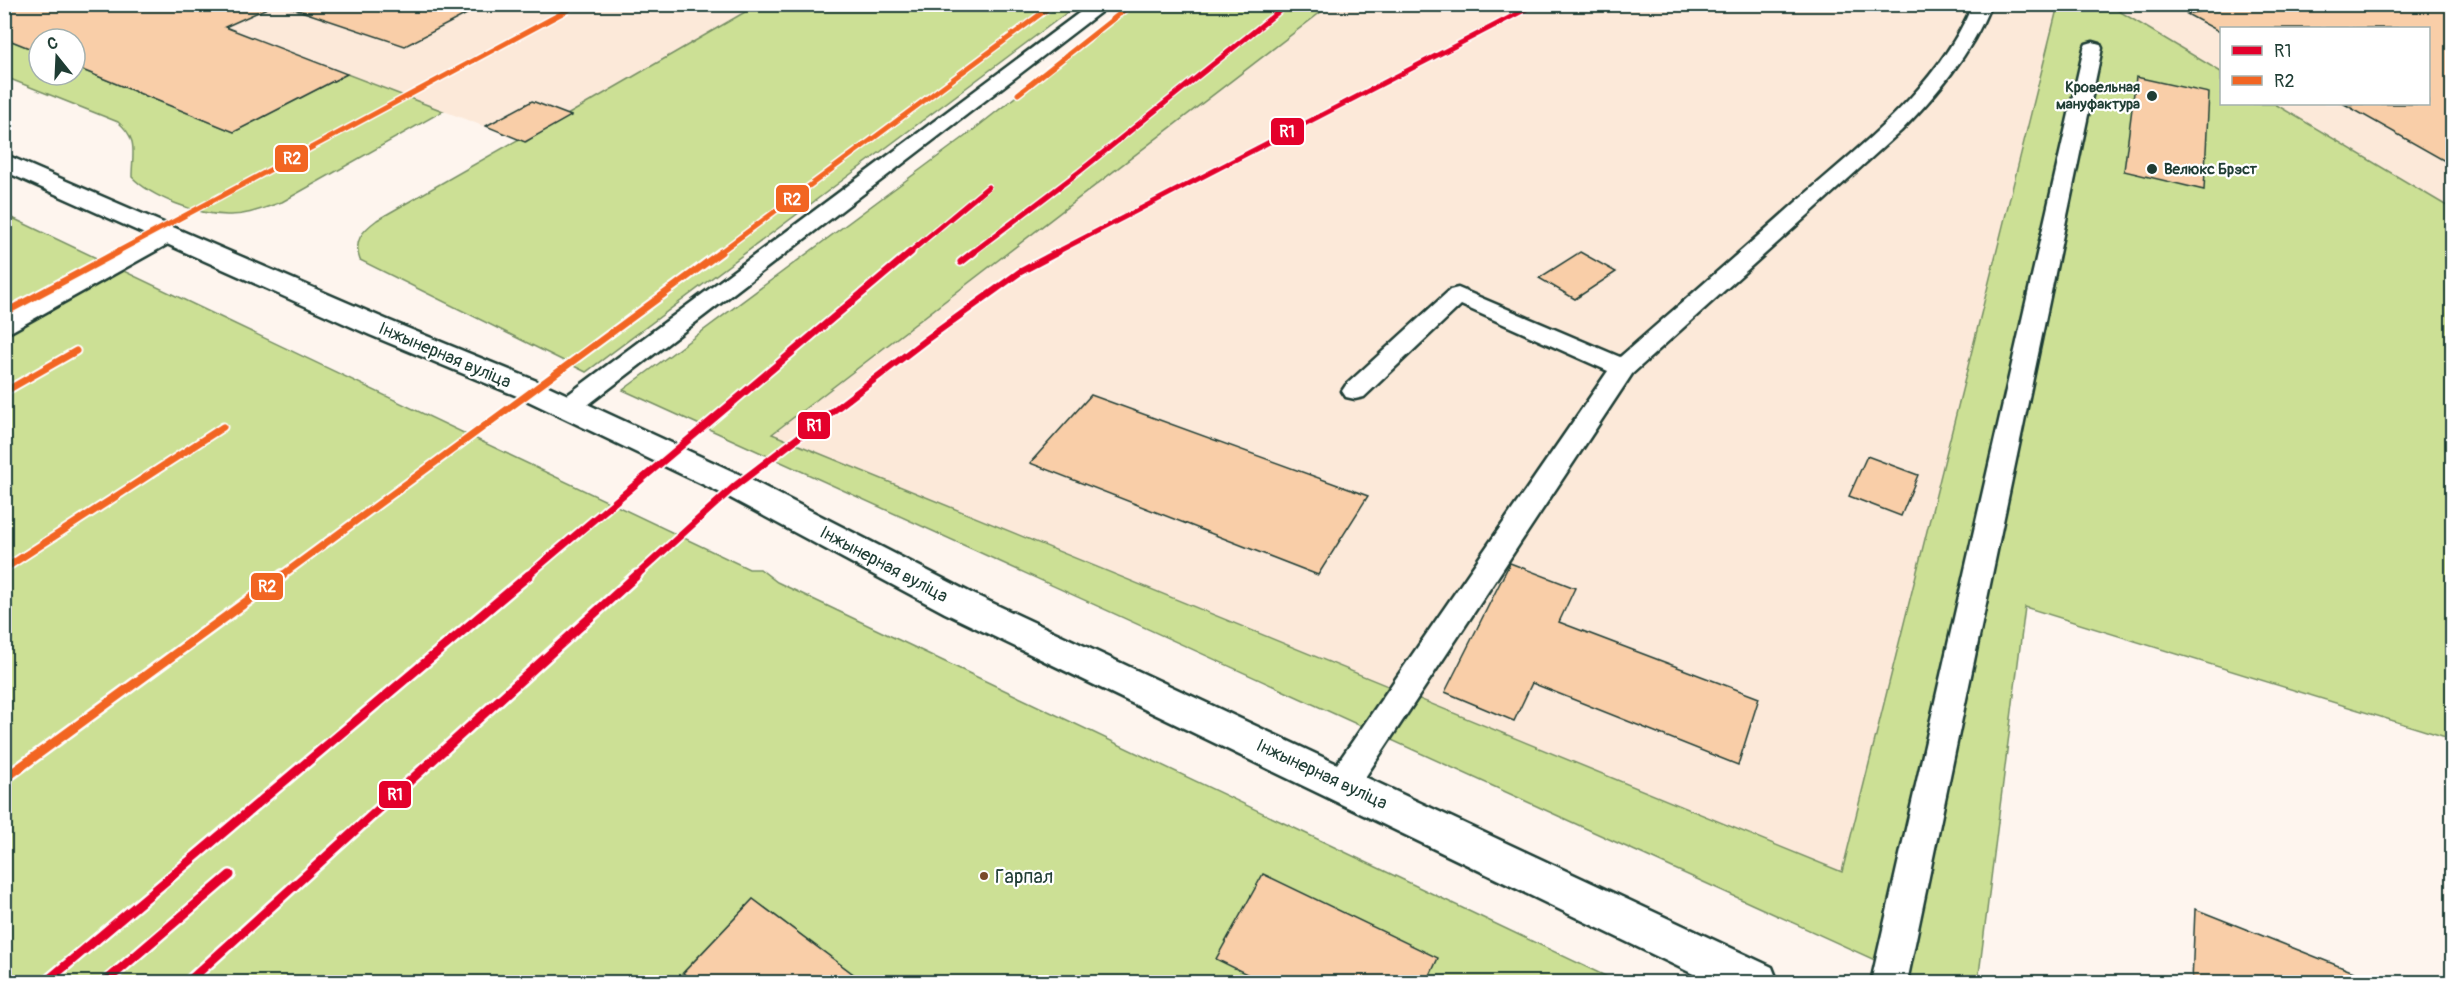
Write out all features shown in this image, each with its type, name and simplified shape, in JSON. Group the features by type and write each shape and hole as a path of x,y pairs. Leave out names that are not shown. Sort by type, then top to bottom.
{"street":[{"name":"Інжынерная вуліца","path":"4,161 567,408 735,486 958,603 1756,982"}],"lane":[{"path":"567,408 1103,4"},
{"path":"1342,784 1623,368 1894,127 1924,97 1950,66 1968,39 1982,4"},
{"path":"1889,982 2093,48"},
{"path":"4,326 169,234"},
{"path":"1355,391 1458,295 1623,368"}],"shaded area":[{"path":"4,5 757,5 568,114 525,142 347,74 234,132 87,72 87,27 27,27 27,47 5,38"},
{"path":"1316,5 2058,5 1842,872 1401,694 772,434"},
{"path":"2109,5 2452,5 2452,209 2277,105 2430,105 2430,27 2220,27 2220,71"}],"green space":[{"path":"757,5 1077,5 586,372 360,260 358,242 360,237 377,220 519,139 526,142 567,115"},
{"path":"1132,5 1330,5 772,434 1842,872 2058,5 2109,5 2220,71 2220,105 2277,105 2452,209 2452,739 2025,607 1978,982 1923,982 623,390 967,135"},
{"path":"4,38 27,47 27,86 5,77"},
{"path":"87,72 234,132 347,74 443,111 282,202 255,211 227,215 203,212 176,204 140,184 132,177 132,141 118,122 30,87 87,87"},
{"path":"4,214 749,569 760,569 777,582 1618,982 864,982 753,899 674,982 5,982"}],"building":[{"path":"4,4 276,4 225,27 347,74 234,132 87,72 87,27 27,27 27,47 4,38"},
{"path":"280,4 486,4 405,46"},
{"path":"2235,4 2452,4 2452,165 2346,105 2430,105 2430,27 2220,27 2220,32 2187,14"},
{"path":"2136,77 2209,93 2204,190 2124,171"},
{"path":"532,101 571,116 525,142 486,126"},
{"path":"1580,252 1616,272 1575,299 1539,278"},
{"path":"1091,395 1368,496 1318,575 1030,463"},
{"path":"1867,456 1918,475 1901,516 1849,496"},
{"path":"1510,563 1575,588 1559,622 1759,698 1738,765 1532,683 1514,721 1445,692"},
{"path":"1263,874 1438,958 1427,982 1263,982 1216,959"},
{"path":"753,899 864,982 694,982 683,973"},
{"path":"2195,909 2379,982 2192,982"}],"transit line":[{"name":"R2","path":"4,313 579,4"},
{"name":"R2","path":"4,779 561,371 1054,4"},
{"name":"R2","path":"1018,94 1132,4"},
{"name":"R1","path":"961,262 1079,172 1288,4"},
{"name":"R1","path":"188,982 735,486 927,339 1020,272 1243,154 1536,4"},
{"name":"R1","path":"46,982 988,187"},
{"name":"R2","path":"4,392 76,351"},
{"name":"R2","path":"4,569 223,427"},
{"name":"R1","path":"105,982 230,875"}],"place":[{"name":"Кровельная мануфактура","path":"2152,96"},
{"name":"Велюкс Брэст","path":"2152,169"},
{"name":"Гарпал","path":"984,876"}]}
